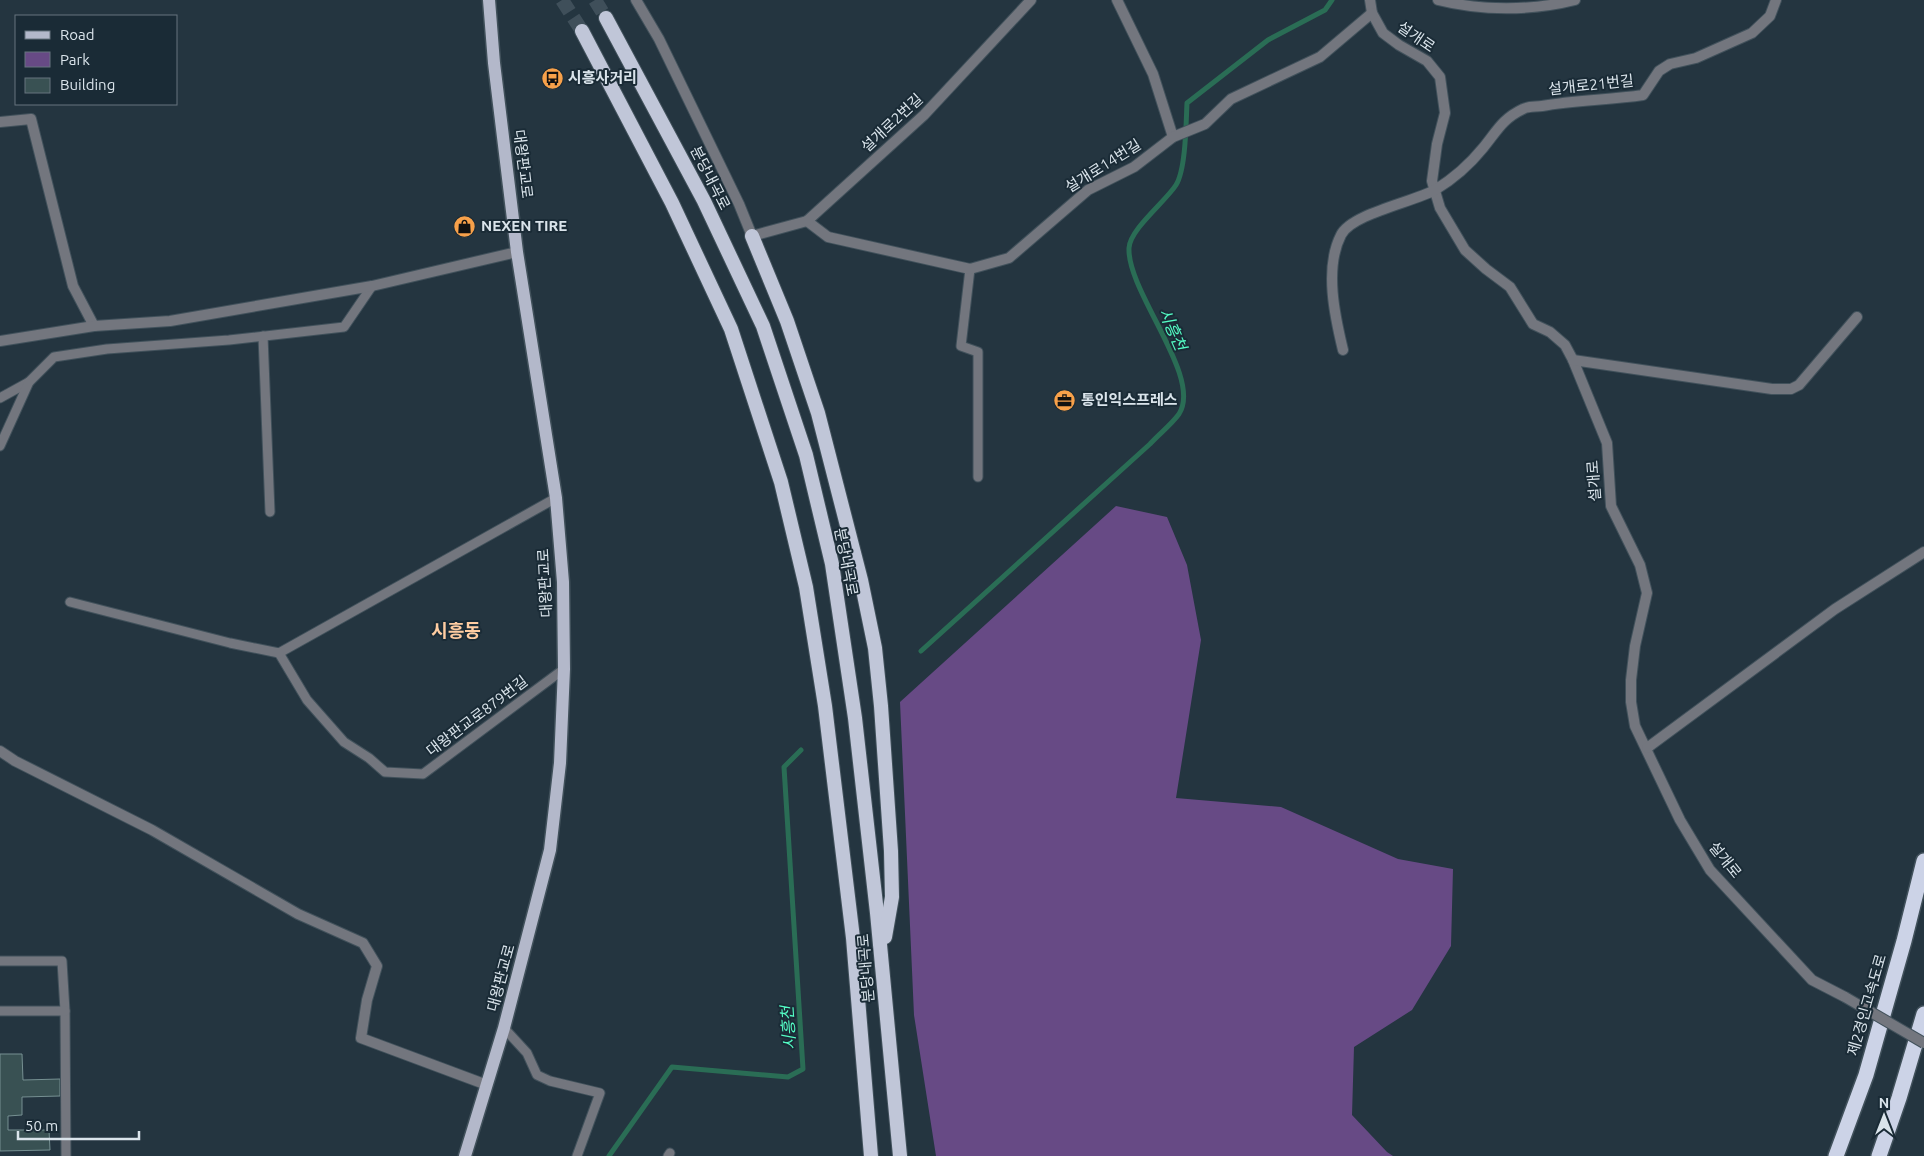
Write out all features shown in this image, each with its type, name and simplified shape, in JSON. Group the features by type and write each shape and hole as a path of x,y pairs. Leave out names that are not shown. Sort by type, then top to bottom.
{"highway":[{"name":"분당내곡로","path":"606,18 704,201 763,326 806,455 832,564 855,718 881,955 900,1156"},
{"name":"분당내곡로","path":"582,31 672,203 731,329 781,482 806,587 825,706 853,938 871,1156"},
{"path":"752,236 787,321 818,413 861,580 875,648 881,706 892,897 881,955"},
{"name":"제2경인고속도로","path":"1836,1156 1866,1075 1904,941 1924,861"},
{"path":"1879,1156 1899,1098 1924,1014"}],"main road":[{"name":"대왕판교로","path":"465,1156 504,1028 550,850 560,763 564,669 563,582 556,498 517,252 494,63 489,0"}],"street":[{"path":"636,0 659,38 739,204 752,236"},
{"name":"설개로2번길","path":"752,236 807,221 924,115 1031,0"},
{"path":"1117,0 1153,74 1174,137"},
{"name":"설개로","path":"1370,0 1372,13 1383,33 1399,45 1427,61 1440,77 1445,113 1437,144 1432,181 1440,208 1465,250 1510,287 1533,324 1550,332 1565,346 1574,360 1608,443 1611,506 1640,565 1647,593 1635,646 1631,680 1631,702 1635,726 1680,820 1710,870 1812,980 1924,1043"},
{"path":"1438,0 1466,7 1527,8 1575,0"},
{"name":"설개로21번길","path":"1342,350 1336,320 1332,278 1341,234 1357,220 1435,190 1466,167 1501,124 1525,108 1643,94 1658,72 1670,64 1696,58 1752,33 1770,16 1776,0"},
{"name":"설개로14번길","path":"807,221 828,237 970,269 1008,258 1088,190 1134,167 1174,137 1206,124 1231,99 1320,57 1372,13"},
{"path":"0,122 31,119 73,286 94,326"},
{"path":"0,341 94,326 170,321 372,286 517,252"},
{"path":"1574,360 1772,389 1791,389 1806,378 1856,317"},
{"path":"1647,748 1835,609 1924,552"},
{"path":"0,751 15,761 152,830 298,914 363,943 377,966 367,1000 362,1038 487,1085"}],"lane":[{"path":"970,269 961,346 978,352 978,477"},
{"path":"0,398 29,382 54,357 107,349 344,327 372,286"},
{"path":"263,336 270,512"},
{"path":"0,446 29,382"},
{"path":"70,602 221,641 279,653 556,498"},
{"name":"대왕판교로879번길","path":"279,653 307,700 319,714 344,742 369,758 385,772 423,774 564,669"},
{"path":"0,961 62,961 65,1011 66,1156"},
{"path":"0,1012 65,1011"},
{"path":"504,1028 527,1053 538,1075 550,1081 600,1094 576,1156"}],"green space":[{"path":"1116,506 1167,517 1187,565 1201,640 1176,798 1281,807 1398,859 1453,869 1451,946 1412,1010 1354,1047 1352,1115 1393,1156 936,1156 914,1015 900,702"}],"building":[{"path":"0,1054 22,1054 23,1080 60,1079 60,1096 22,1097 22,1115 8,1116 8,1130 49,1130 50,1150 0,1151"}],"waterway":[{"name":"시흥천","path":"921,651 1150,444 1179,414 1184,398 1181,379 1173,357 1139,287 1132,266 1129,248 1131,240 1135,232 1171,192 1179,178 1185,145 1187,103 1268,40 1325,10 1332,0"},
{"name":"시흥천","path":"609,1156 672,1067 788,1077 803,1069 784,767 801,750"}],"tunnel":[{"path":"562,0 582,31"},
{"path":"595,0 606,18"}],"place":[{"name":"시흥사거리","path":"552,78"},
{"name":"NEXEN TIRE","path":"465,226"},
{"name":"통인익스프레스","path":"1065,400"}],"district":[{"name":"시흥동","path":"456,631"}]}
